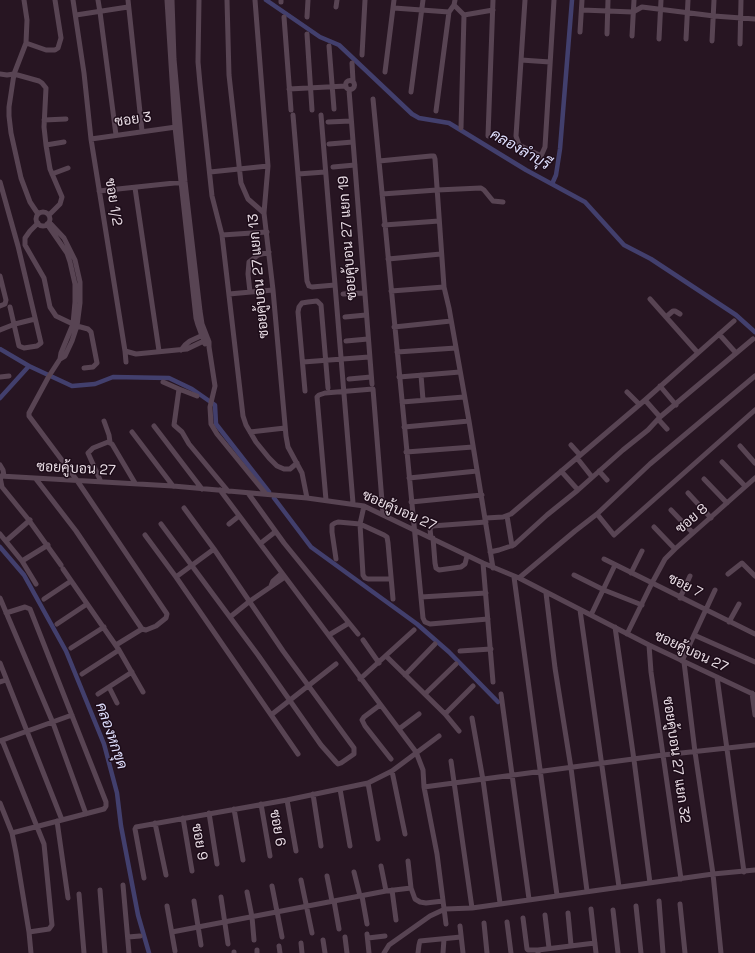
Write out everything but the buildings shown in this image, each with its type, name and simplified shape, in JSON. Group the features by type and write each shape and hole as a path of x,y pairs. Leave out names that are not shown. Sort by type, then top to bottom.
{"street":[{"path":"24,0 27,20 26,43 14,74 9,107 11,133 21,178 30,202 38,214"},
{"path":"26,43 52,50 58,48 61,38 55,0"},
{"name":"ซอย 1/2","path":"73,0 84,73 91,139 126,362"},
{"path":"98,0 116,135"},
{"path":"128,0 142,131"},
{"path":"167,0 177,127 196,318 209,349 215,386 210,407 211,424 266,494"},
{"path":"172,0 177,127"},
{"path":"199,0 198,62 213,202 222,235 241,405 250,432 269,458 277,466 284,469 290,469 297,464"},
{"path":"227,0 229,75 241,183 248,199 264,213"},
{"name":"ซอยคู้บอน 27 แยก 13","path":"255,0 268,166 264,213 273,290 285,428 288,447 304,480 306,498"},
{"path":"307,17 308,0"},
{"path":"336,0 336,6"},
{"path":"362,54 365,0"},
{"path":"385,72 394,0"},
{"path":"411,92 423,10 423,0"},
{"path":"488,136 493,0"},
{"path":"525,0 517,141 519,145 541,156 545,147 554,0"},
{"path":"580,32 582,0"},
{"path":"607,34 608,0"},
{"path":"632,36 634,0"},
{"path":"659,39 661,0"},
{"path":"686,40 688,0"},
{"path":"712,41 714,0"},
{"path":"740,44 741,0"},
{"path":"436,111 449,12 454,3 464,15 461,128"},
{"path":"76,15 128,7"},
{"path":"394,8 449,12"},
{"path":"582,10 633,12 642,8 755,19"},
{"path":"464,15 493,10"},
{"path":"284,17 289,89 308,281 309,286 312,287 335,285"},
{"path":"307,34 312,110"},
{"path":"329,46 334,109"},
{"path":"521,60 550,62"},
{"path":"289,89 332,86 352,89 355,87 352,63"},
{"path":"0,74 14,74 39,81 44,85 46,91 44,120 46,145 52,174 62,194 62,201 49,215 48,223 72,258 78,290 75,325 65,356 60,359 49,376 29,416 76,479 166,614 166,618 156,626 146,630 142,629 82,674"},
{"name":"ซอยคู้บอน 27 แยก 19","path":"347,88 355,165 369,357 383,514"},
{"path":"373,99 422,618 425,622 430,624 488,619"},
{"path":"321,115 353,503"},
{"path":"44,120 66,118"},
{"path":"328,122 351,121"},
{"name":"ซอย 3","path":"91,139 177,127"},
{"path":"46,145 64,142"},
{"path":"329,144 353,142"},
{"path":"379,161 434,156 444,287 474,447 493,568"},
{"path":"333,166 355,165"},
{"path":"210,172 268,166"},
{"path":"52,174 68,168"},
{"path":"298,174 325,172"},
{"path":"0,182 18,246 41,343 37,346 24,348 19,346 10,307"},
{"path":"99,191 183,182"},
{"path":"135,188 159,351"},
{"path":"382,194 481,188 493,201 502,202"},
{"path":"38,214 44,212 49,215"},
{"path":"38,214 36,219 38,224"},
{"path":"384,226 439,221"},
{"path":"48,223 41,225 38,224 30,231 25,238 25,245 44,278 50,307 56,316 88,329 91,332 97,363 96,366 84,368"},
{"path":"222,235 267,232"},
{"path":"250,292 249,262 258,255 269,252"},
{"path":"388,259 441,254"},
{"path":"0,276 6,300 4,304 0,306"},
{"path":"391,291 444,287"},
{"path":"229,294 273,290"},
{"path":"343,294 364,293"},
{"path":"650,300 698,353"},
{"path":"305,391 298,312 302,303 308,302 317,301 321,305 328,388"},
{"path":"666,317 673,311 680,314"},
{"path":"345,317 366,315"},
{"path":"0,330 14,324 35,319"},
{"path":"394,327 451,321"},
{"path":"467,556 465,564 461,567 439,570 436,568 434,563 430,529 432,526 507,516 638,404 645,400 734,321"},
{"path":"719,334 736,353"},
{"path":"125,351 136,354 181,350 187,349 205,338"},
{"path":"346,341 368,339"},
{"path":"490,552 512,546 659,418 753,339"},
{"path":"397,352 456,348"},
{"path":"303,362 369,357"},
{"path":"399,377 460,372"},
{"path":"421,375 423,400"},
{"path":"0,377 9,376"},
{"path":"557,895 516,578 597,514 650,464 755,376"},
{"path":"349,379 371,377"},
{"path":"163,382 197,396"},
{"path":"660,386 676,404"},
{"path":"326,500 317,398 321,394 372,387"},
{"path":"178,389 174,425 182,432 189,444 228,491"},
{"path":"627,392 638,404"},
{"path":"402,402 464,397"},
{"path":"645,400 667,429"},
{"path":"597,514 614,535 755,410"},
{"path":"404,428 469,421"},
{"path":"104,422 110,442 135,484"},
{"path":"154,426 202,489"},
{"path":"250,432 285,428"},
{"path":"132,432 173,486"},
{"path":"101,482 88,453 93,448 110,442"},
{"path":"571,445 592,477"},
{"path":"740,446 755,462"},
{"path":"406,452 474,447"},
{"path":"722,462 746,486"},
{"path":"0,465 3,470 1,476 1,488 30,520 48,545 117,647 143,692"},
{"path":"408,478 477,471"},
{"path":"561,471 578,490"},
{"path":"599,471 607,480"},
{"name":"ซอยคู้บอน 27","path":"1,476 36,479 76,479 173,486 326,500 353,503 364,506 516,578 649,645 754,694"},
{"name":"ซอย 8","path":"628,634 663,563 675,549 755,478"},
{"path":"36,479 76,531 142,629"},
{"path":"704,479 727,503"},
{"path":"220,490 416,752 421,763 424,787 437,854 446,924"},
{"path":"248,493 276,532 358,634"},
{"path":"688,493 711,518"},
{"path":"411,502 482,495"},
{"path":"364,506 360,524 363,570 365,578 391,579"},
{"path":"161,524 290,700 321,745 338,764 354,754 354,748 283,651 214,549 184,508"},
{"path":"671,510 693,533"},
{"path":"229,524 240,516"},
{"path":"507,516 512,546"},
{"path":"6,541 30,520"},
{"path":"336,559 332,525 338,522 360,524 384,534 387,537 393,599"},
{"path":"654,527 675,549"},
{"path":"261,543 276,532"},
{"path":"0,534 22,561 36,584"},
{"path":"145,535 176,577 298,754"},
{"path":"22,561 48,545"},
{"path":"176,577 214,549"},
{"path":"631,573 642,551"},
{"name":"ซอย 7","path":"604,559 680,598 755,633"},
{"path":"483,563 494,682"},
{"path":"728,574 743,563 755,576"},
{"path":"591,615 615,565"},
{"path":"230,618 271,586 273,581 283,575"},
{"path":"574,575 604,590 642,605"},
{"path":"680,598 690,576"},
{"path":"44,599 71,581"},
{"path":"715,590 683,661 713,874 721,953"},
{"path":"421,597 486,593"},
{"path":"546,593 555,668 587,891"},
{"path":"0,598 53,723 86,814"},
{"path":"57,624 87,604"},
{"path":"730,622 739,604"},
{"path":"6,613 26,607 30,609 106,802 104,809 12,833"},
{"path":"580,610 618,887"},
{"path":"329,636 349,623"},
{"path":"71,648 104,627"},
{"path":"615,627 650,883"},
{"path":"360,679 414,630"},
{"path":"694,635 755,662"},
{"path":"363,640 379,662"},
{"path":"405,675 435,644"},
{"name":"ซอยคู้บอน 27 แยก 32","path":"649,645 651,672 681,879"},
{"path":"460,652 491,649"},
{"path":"386,656 445,714 459,731"},
{"path":"0,663 59,821 68,898"},
{"path":"271,715 336,664"},
{"path":"425,694 456,664"},
{"path":"98,694 132,672"},
{"path":"717,677 744,872"},
{"path":"0,682 6,680"},
{"path":"445,714 473,686"},
{"path":"109,688 117,703"},
{"path":"501,694 529,899"},
{"path":"754,694 755,715"},
{"path":"380,705 362,720 392,759"},
{"path":"399,729 419,714"},
{"path":"29,932 49,929 52,926 44,844 1,741 27,733 72,715"},
{"path":"472,718 483,780 500,903"},
{"path":"144,878 135,829 140,825 287,800 368,783 392,771 439,736"},
{"path":"424,787 663,755 755,745"},
{"path":"450,761 472,908"},
{"path":"392,771 405,834"},
{"path":"368,783 378,839"},
{"path":"340,789 350,846"},
{"path":"313,794 321,846"},
{"path":"287,800 296,851"},
{"path":"0,803 12,833 29,932 31,953"},
{"name":"ซอย 6","path":"261,804 270,856"},
{"path":"234,809 243,860"},
{"path":"209,813 217,864"},
{"name":"ซอย 9","path":"183,818 192,871"},
{"path":"155,823 166,875"},
{"path":"408,861 411,888 415,898 420,902 426,903 443,901"},
{"path":"381,866 386,891"},
{"path":"384,953 389,945 430,916 445,909 472,908 713,874 755,870"},
{"path":"354,872 367,924"},
{"path":"327,876 339,929"},
{"path":"301,880 312,933"},
{"path":"123,886 129,953"},
{"path":"272,886 282,937"},
{"path":"172,932 386,891 411,888"},
{"path":"100,890 105,953"},
{"path":"392,890 396,920"},
{"path":"247,892 252,917 254,940"},
{"path":"79,894 84,953"},
{"path":"220,897 228,944"},
{"path":"194,901 201,946"},
{"path":"659,901 663,953"},
{"path":"680,904 685,953"},
{"path":"167,906 175,951"},
{"path":"636,906 641,953"},
{"path":"591,909 596,953"},
{"path":"613,910 618,953"},
{"path":"568,913 571,946"},
{"path":"545,915 549,948"},
{"path":"524,918 528,950 538,951 549,948 595,942"},
{"path":"507,922 511,953"},
{"path":"484,923 487,953"},
{"path":"460,926 463,953"},
{"path":"128,937 140,936"},
{"path":"369,953 367,936 385,936"},
{"path":"418,953 418,945 420,942 461,936"},
{"path":"345,937 347,953"},
{"path":"443,953 444,939"},
{"path":"323,940 325,953"},
{"path":"301,943 302,953"},
{"path":"280,946 280,953"}],"waterway":[{"name":"คลองลำบุรี","path":"266,0 320,37 339,45 412,114 419,118 449,123 526,170 585,202 624,245 651,259 736,315 755,332"},
{"path":"552,184 556,175 560,149 572,0"},
{"name":"คลองหกขุด","path":"0,349 29,366 0,398"},
{"path":"29,366 72,386 95,384 113,377 169,378 192,389 215,405 216,424 269,492"},
{"path":"274,498 311,547 417,624 449,652 498,702"},
{"name":"คลองหกขุด","path":"0,547 24,575 66,651 104,744 117,793 121,826 138,915 149,953"}]}
